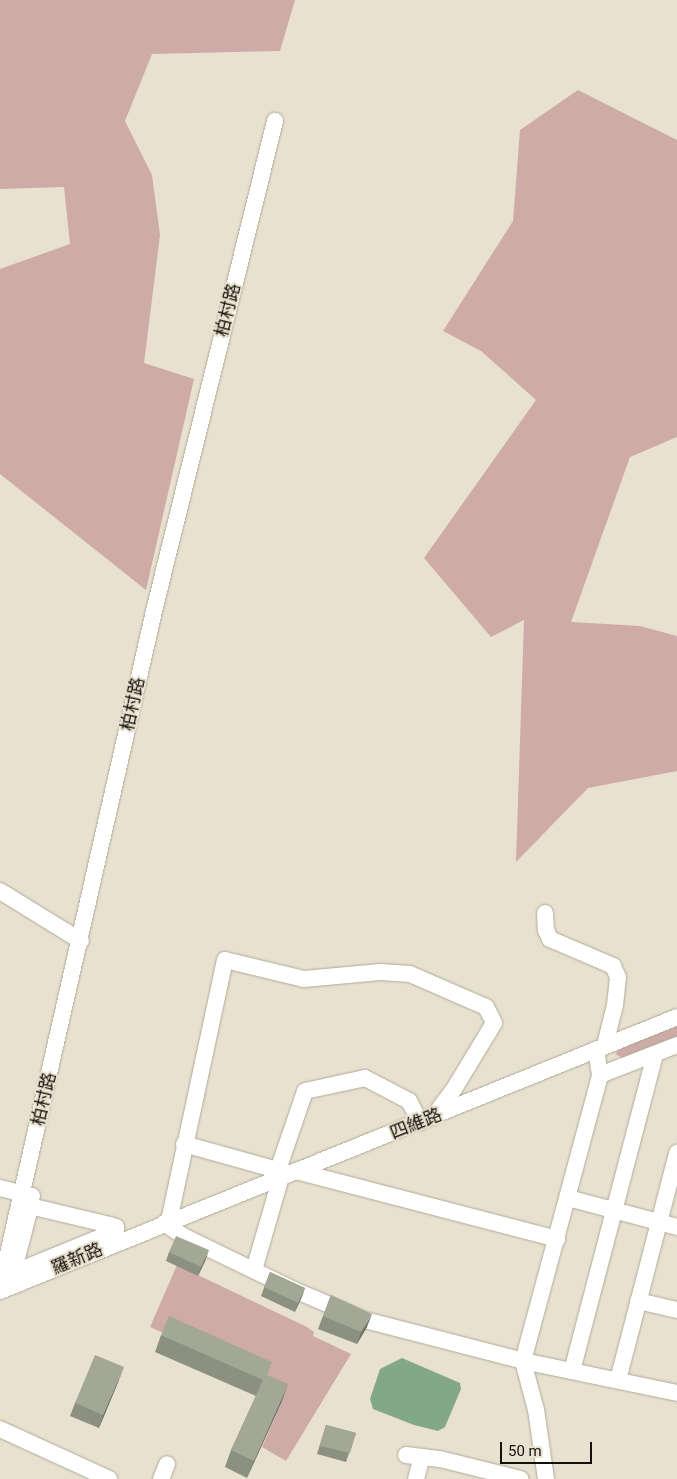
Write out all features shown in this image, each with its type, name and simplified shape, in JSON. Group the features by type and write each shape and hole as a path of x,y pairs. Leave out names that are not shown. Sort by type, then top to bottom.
{"street":[{"name":"柏村路","path":"0,1290 81,940 154,611 275,120"},
{"path":"0,891 81,940"},
{"path":"545,913 546,930 550,939 613,966 618,977 616,1005 600,1047 600,1075 523,1361 536,1410 546,1479"},
{"path":"159,1225 184,1144 225,960 304,979 381,972 410,974 486,1007 494,1023 454,1089 426,1120 409,1101 365,1078 305,1091 287,1173 254,1270"},
{"name":"四維路","path":"159,1225 287,1173 426,1120 677,1017"},
{"path":"600,1075 677,1045"},
{"path":"572,1370 655,1054"},
{"path":"184,1144 287,1173 557,1239"},
{"path":"618,1380 677,1153"},
{"path":"0,1188 159,1225 365,1320 523,1361 677,1393"},
{"path":"568,1198 677,1227"},
{"path":"30,1208 116,1227 112,1234 15,1273 13,1271 30,1208"},
{"name":"羅新路","path":"0,1290 159,1225"},
{"path":"638,1301 677,1310"},
{"path":"0,1429 109,1479"},
{"path":"416,1479 414,1456 490,1475 520,1479"}],"shaded area":[{"path":"0,0 295,0 280,51 152,54 125,121 152,175 160,235 144,363 194,379 146,590 0,474 0,269 70,244 64,187 0,189"},
{"path":"578,90 677,140 677,437 630,457 571,622 640,626 677,636 677,771 588,788 516,862 524,620 491,637 424,558 536,400 481,351 443,331 513,221 520,130"},
{"path":"677,1026 677,1037 627,1060 615,1054 621,1048"},
{"path":"177,1265 307,1327 314,1332 313,1336 351,1354 286,1461 262,1447 282,1401 265,1379 150,1327"},
{"path":"402,1358 460,1383 461,1389 445,1427 438,1431 414,1425 373,1409 370,1399 380,1369"}],"building":[{"path":"176,1236 209,1250 201,1267 169,1252"},
{"path":"270,1272 305,1288 298,1303 264,1287"},
{"path":"331,1295 372,1314 361,1332 323,1316"},
{"path":"169,1316 272,1362 267,1375 288,1384 254,1461 231,1450 263,1380 161,1335"},
{"path":"95,1355 124,1367 103,1415 75,1403"},
{"path":"326,1425 356,1433 350,1453 320,1446"}]}
